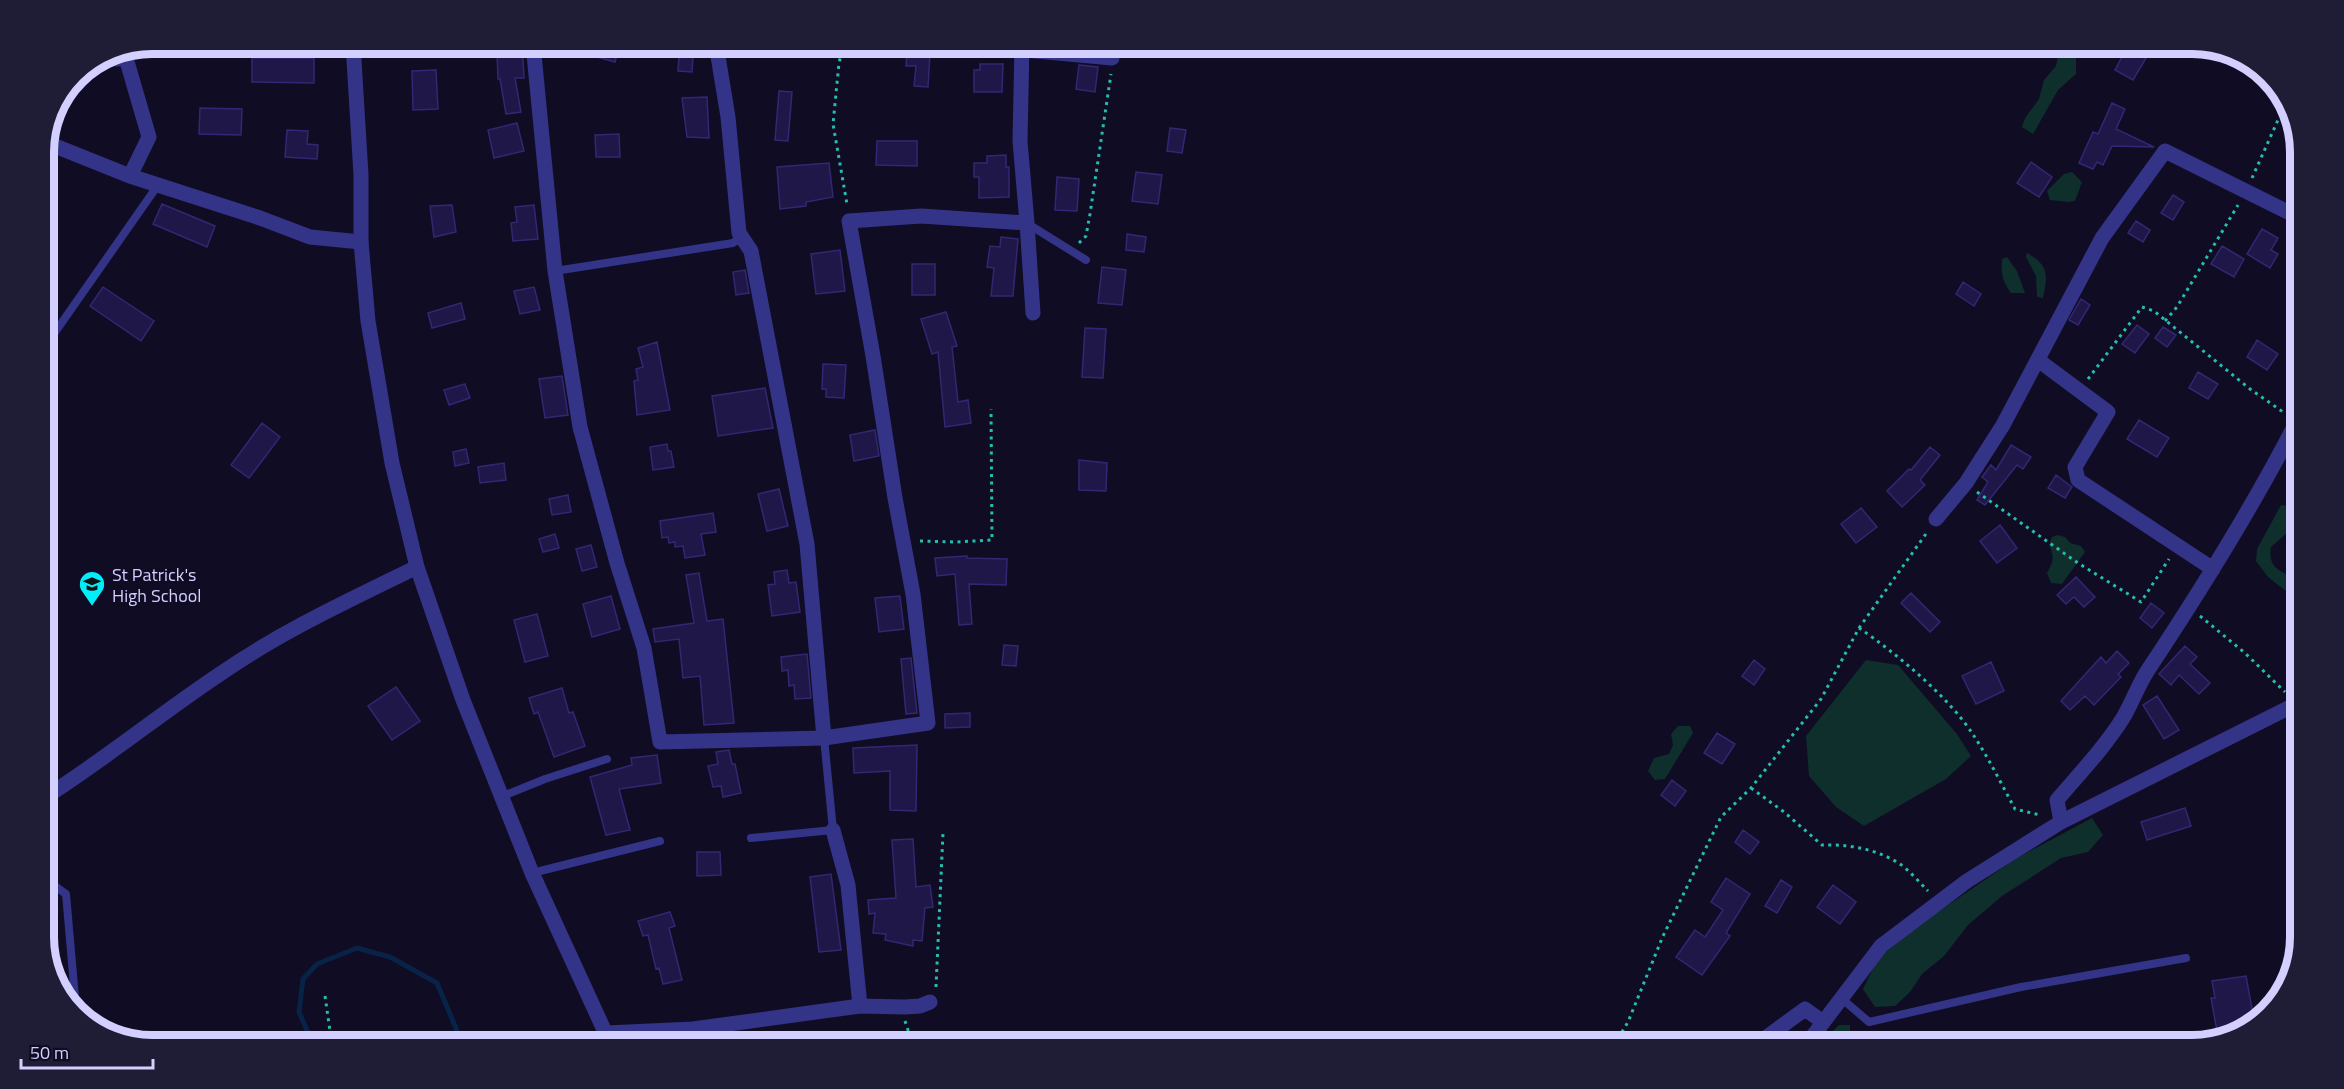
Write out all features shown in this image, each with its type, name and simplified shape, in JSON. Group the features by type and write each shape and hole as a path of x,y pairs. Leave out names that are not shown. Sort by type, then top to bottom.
{"street":[{"path":"354,54 361,176 361,242 368,321 390,452 417,567 463,700 532,873 606,1035"},
{"path":"534,54 555,271 580,427 617,564 644,648 660,742 824,738 928,723 913,594 849,221 921,216 1027,223"},
{"path":"718,54 728,117 739,233 751,251 807,544 824,738"},
{"path":"1022,54 1020,141 1033,313"},
{"path":"1079,54 1112,58"},
{"path":"130,57 149,137 130,176"},
{"path":"54,146 130,176 260,218 310,237 361,242"},
{"path":"1936,519 1966,483 2003,425 2102,238 2165,152 2290,213"},
{"path":"2038,360 2108,412 2075,467 2078,480 2213,569"},
{"path":"2060,814 2056,800 2104,747 2124,716 2145,674 2213,569 2264,485 2290,435"},
{"path":"54,792 221,673 330,608 417,567"},
{"path":"1814,1035 1881,946 2060,814 2290,707"},
{"path":"833,830 848,885 860,1006"},
{"path":"642,1035 860,1006 905,1008 930,1002"},
{"path":"1771,1035 1805,1010 1823,1022"}],"lane":[{"path":"54,334 158,185"},
{"path":"1027,223 1086,260"},
{"path":"555,271 733,243 741,237"},
{"path":"751,838 833,830 824,738"},
{"path":"503,796 544,779 607,759"},
{"path":"532,873 660,841"},
{"path":"54,885 66,894 75,997"},
{"path":"1841,998 1869,1023 2021,987 2186,958"}],"path":[{"path":"841,54 833,124 849,221"},
{"path":"1071,250 1086,236 1109,99 1112,58"},
{"path":"2164,321 2177,307 2245,191 2282,114"},
{"path":"2080,390 2142,307 2154,311 2188,341 2250,389 2290,413"},
{"path":"903,540 956,542 992,540 991,409"},
{"path":"1966,483 2078,563 2141,602 2178,546"},
{"path":"1620,1035 1628,1022 1663,936 1721,817 1751,788 1821,699 1859,628 1936,519"},
{"path":"2189,607 2245,653 2290,696"},
{"path":"1859,628 1891,650 1942,698 1973,734 2015,809 2038,816 2060,814"},
{"path":"1751,788 1784,812 1822,845 1847,844 1880,854 1901,864 1940,902"},
{"path":"930,1002 934,996 936,981 943,833"},
{"path":"325,996 330,1035"},
{"path":"905,1008 910,1035"}],"green space":[{"path":"2058,54 2076,54 2076,74 2058,90 2033,134 2022,127 2025,118 2039,99 2044,80 2056,66"},
{"path":"2072,172 2082,182 2075,201 2050,200 2047,191 2064,174"},
{"path":"2027,253 2043,266 2045,271 2046,283 2043,298 2037,297 2036,276 2026,257"},
{"path":"2007,257 2017,271 2025,293 2011,293 2006,285 2002,259"},
{"path":"2281,505 2290,506 2290,530 2271,547 2270,555 2274,566 2290,576 2290,594 2268,577 2256,561 2257,549"},
{"path":"2058,535 2065,537 2070,543 2081,546 2085,552 2062,584 2051,583 2047,573 2052,559 2049,545 2052,537"},
{"path":"1866,660 1898,665 1957,734 1971,756 1946,779 1864,826 1836,807 1809,776 1806,736"},
{"path":"1678,726 1690,726 1693,733 1665,779 1655,780 1648,771 1654,758 1669,754 1673,745 1671,734"},
{"path":"2092,818 2103,835 2088,852 2061,858 2002,896 1968,925 1944,956 1922,974 1910,992 1895,1006 1875,1007 1863,989 1878,958 1932,916 2017,858"},
{"path":"1839,1025 1850,1025 1850,1035 1828,1035"}],"building":[{"path":"497,54 523,54 524,78 515,78 521,112 506,114 500,79 498,79"},
{"path":"586,54 617,54 615,62"},
{"path":"679,54 693,54 692,72 678,71"},
{"path":"907,54 930,54 928,87 914,86 916,66 906,66"},
{"path":"2124,54 2148,54 2133,80 2115,70"},
{"path":"252,58 314,58 314,83 252,82"},
{"path":"980,64 1003,64 1002,92 974,92 974,70 980,70"},
{"path":"1079,65 1098,67 1095,92 1076,89"},
{"path":"436,70 438,109 413,110 412,71"},
{"path":"779,91 792,92 788,141 775,140"},
{"path":"707,97 709,138 687,137 682,98"},
{"path":"2112,103 2125,109 2116,129 2154,147 2112,146 2103,165 2097,162 2093,169 2079,163 2093,132 2098,134"},
{"path":"200,108 242,109 241,135 199,134"},
{"path":"517,123 524,151 494,158 488,130"},
{"path":"1170,128 1186,130 1182,153 1167,151"},
{"path":"287,130 308,131 307,144 318,145 317,159 285,157"},
{"path":"619,134 620,157 596,157 595,135"},
{"path":"877,141 917,141 917,166 876,165"},
{"path":"1006,155 1006,167 1009,167 1009,197 979,198 979,177 974,177 974,163 987,163 987,156"},
{"path":"2031,162 2052,177 2039,197 2017,183"},
{"path":"829,163 833,197 806,202 806,206 780,209 777,167"},
{"path":"1136,172 1162,175 1158,204 1132,201"},
{"path":"1057,177 1079,179 1077,211 1055,210"},
{"path":"2173,195 2184,202 2173,220 2161,213"},
{"path":"162,204 215,226 207,247 153,224"},
{"path":"452,205 456,232 434,237 430,206"},
{"path":"534,205 538,239 513,241 511,223 517,222 515,207"},
{"path":"2136,221 2150,230 2143,242 2128,233"},
{"path":"2262,229 2278,238 2271,250 2278,254 2270,268 2247,254"},
{"path":"1127,234 1146,237 1144,252 1126,250"},
{"path":"1001,237 1018,239 1013,296 991,296 994,268 987,267 990,246 1000,247"},
{"path":"2222,246 2244,259 2234,277 2211,264"},
{"path":"840,250 845,291 816,294 811,254"},
{"path":"912,264 935,264 935,295 912,295"},
{"path":"1102,267 1126,270 1122,305 1098,303"},
{"path":"745,270 749,293 736,295 733,272"},
{"path":"1963,282 1981,294 1974,306 1956,294"},
{"path":"103,287 154,321 141,341 90,306"},
{"path":"534,287 540,310 520,314 514,291"},
{"path":"2081,299 2090,305 2078,325 2069,320"},
{"path":"461,303 465,319 432,328 428,313"},
{"path":"946,312 957,346 952,347 958,402 968,400 971,423 945,427 938,352 932,354 921,319"},
{"path":"2137,325 2149,334 2135,353 2122,344"},
{"path":"2163,327 2176,335 2167,347 2155,338"},
{"path":"1085,328 1106,329 1103,378 1082,377"},
{"path":"2257,340 2278,354 2267,370 2247,357"},
{"path":"657,342 670,410 637,415 634,381 638,380 636,369 643,367 638,348"},
{"path":"823,364 846,365 844,398 826,397 826,389 822,389"},
{"path":"2198,372 2218,384 2208,399 2189,388"},
{"path":"562,376 568,415 545,418 539,379"},
{"path":"465,384 470,398 449,405 444,390"},
{"path":"765,388 773,428 718,436 712,396"},
{"path":"2139,420 2169,438 2157,457 2127,439"},
{"path":"262,423 280,437 249,478 231,465"},
{"path":"875,430 879,456 854,461 850,435"},
{"path":"667,444 674,467 653,470 650,447"},
{"path":"2011,445 2031,457 2023,469 2017,465 1985,505 1977,500 1988,482 1982,477 1991,465 1996,470"},
{"path":"1930,447 1940,455 1920,480 1925,485 1902,507 1887,491 1909,469 1911,470"},
{"path":"466,449 469,463 455,466 453,452"},
{"path":"1079,460 1107,463 1106,491 1079,490"},
{"path":"504,463 506,480 480,483 478,467"},
{"path":"2056,475 2072,487 2065,498 2048,488"},
{"path":"779,489 788,526 767,531 758,494"},
{"path":"568,495 571,512 552,515 549,499"},
{"path":"1861,508 1877,527 1856,543 1841,524"},
{"path":"713,513 716,532 701,534 705,555 685,558 683,546 675,547 675,542 669,543 668,537 662,538 660,521"},
{"path":"2000,525 2017,548 1997,563 1980,541"},
{"path":"555,534 559,548 543,552 539,539"},
{"path":"591,545 597,567 582,571 576,549"},
{"path":"967,556 967,558 1007,559 1006,585 969,584 972,624 959,625 955,574 937,576 935,558"},
{"path":"787,570 789,583 796,582 800,612 772,616 768,585 775,584 774,572"},
{"path":"699,573 707,621 723,619 734,723 704,725 700,676 683,678 679,639 655,642 653,629 694,623 686,575"},
{"path":"2076,577 2095,597 2084,607 2074,597 2066,604 2057,595"},
{"path":"1911,593 1940,622 1930,632 1901,603"},
{"path":"611,596 620,629 592,637 583,604"},
{"path":"900,596 904,629 879,632 875,598"},
{"path":"2151,603 2164,613 2152,628 2140,618"},
{"path":"537,614 548,656 525,662 514,620"},
{"path":"1004,645 1018,646 1016,666 1002,665"},
{"path":"2185,646 2197,657 2190,664 2210,683 2199,694 2179,675 2171,685 2159,674"},
{"path":"2117,651 2129,663 2118,674 2121,677 2094,705 2085,696 2070,710 2061,701 2101,657 2106,663"},
{"path":"807,654 811,698 795,699 794,685 789,686 788,670 782,671 781,657"},
{"path":"911,658 917,713 906,714 901,659"},
{"path":"1754,660 1765,669 1754,685 1742,676"},
{"path":"1991,662 2004,691 1976,704 1962,676"},
{"path":"396,687 420,721 392,740 368,706"},
{"path":"562,688 569,713 573,712 585,746 554,757 538,712 534,714 529,698"},
{"path":"2157,696 2179,730 2164,739 2143,705"},
{"path":"970,713 970,727 945,728 945,714"},
{"path":"1717,733 1735,744 1722,764 1704,753"},
{"path":"917,745 916,811 890,810 890,771 854,773 853,748"},
{"path":"729,750 732,764 735,764 741,793 723,797 721,786 713,787 708,766 718,764 716,752"},
{"path":"657,755 661,783 619,789 630,830 606,835 590,777 632,765 631,758"},
{"path":"1672,780 1686,791 1675,806 1661,795"},
{"path":"2185,808 2191,826 2147,840 2141,822"},
{"path":"1743,830 1759,842 1750,854 1735,842"},
{"path":"913,839 916,887 930,885 933,907 925,908 922,941 913,940 913,946 885,940 886,934 873,933 875,913 869,914 868,900 896,898 892,840"},
{"path":"697,852 720,852 721,875 697,876"},
{"path":"831,874 841,950 819,952 810,877"},
{"path":"1726,878 1750,894 1726,933 1730,936 1702,975 1676,957 1695,930 1705,937 1723,910 1711,902"},
{"path":"1781,880 1792,887 1777,913 1765,906"},
{"path":"1833,885 1856,902 1840,924 1817,907"},
{"path":"670,912 675,926 669,928 682,980 663,984 659,968 656,969 648,935 643,936 638,921"},
{"path":"2246,976 2253,1014 2235,1025 2217,1031 2211,998 2215,998 2212,981"}],"waterway":[{"path":"309,1035 299,1012 303,979 317,964 357,948 390,957 437,983 459,1035"}],"place":[{"name":"St Patrick's High School","path":"92,607"}]}
